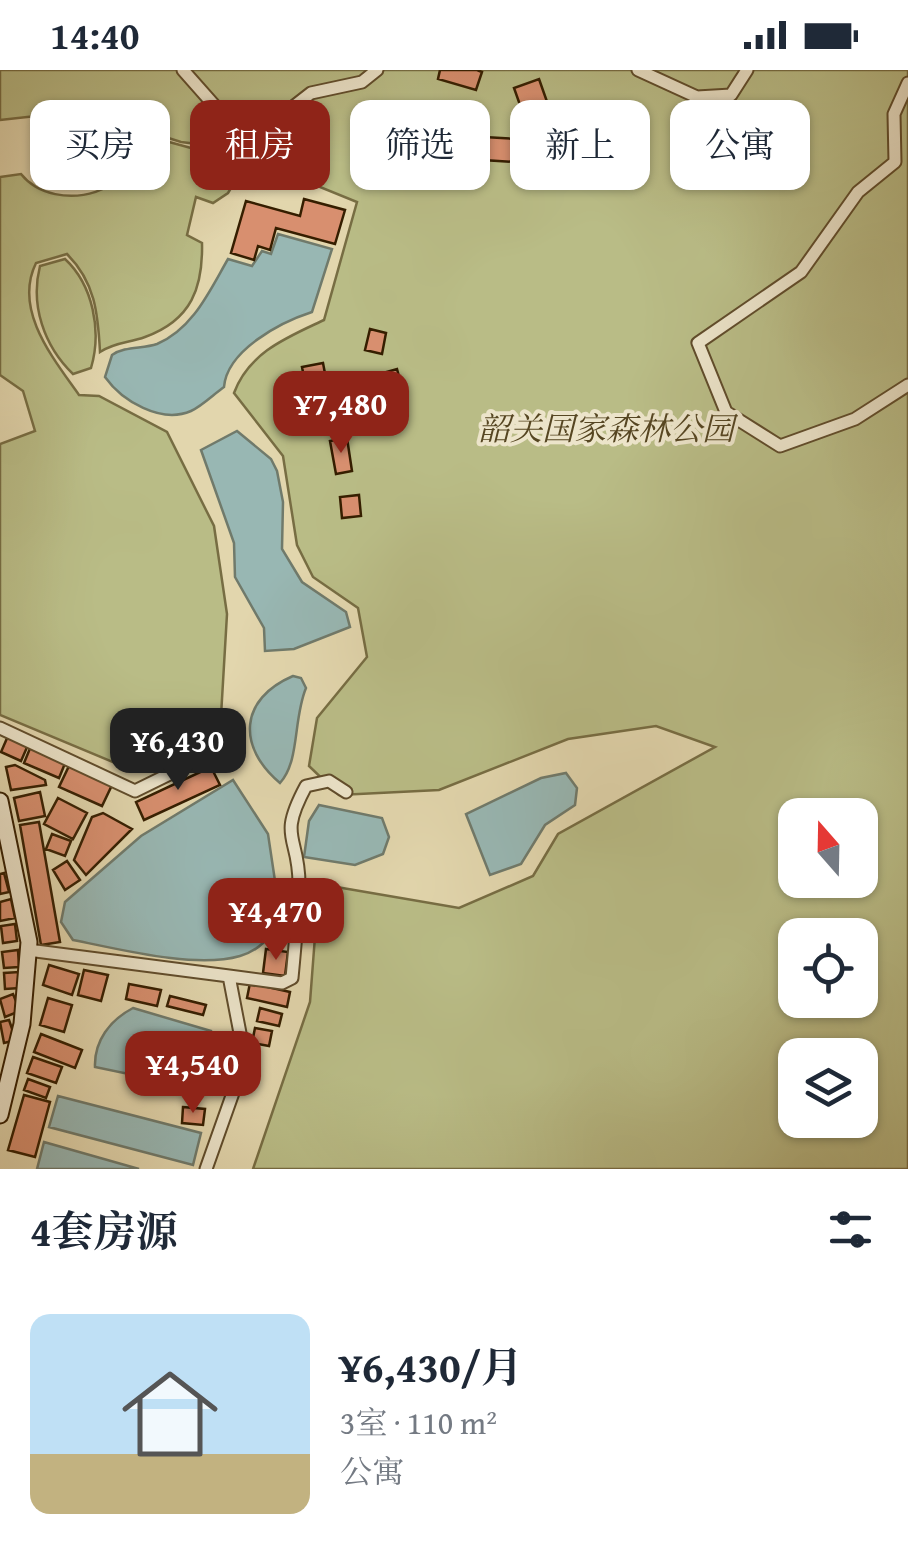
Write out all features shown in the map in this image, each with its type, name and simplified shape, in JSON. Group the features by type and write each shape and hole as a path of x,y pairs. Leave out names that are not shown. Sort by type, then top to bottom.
{"street":[{"path":"183,70 221,113 270,125 312,93 362,82 377,70"},
{"path":"638,70 698,96 731,95 747,70"},
{"path":"908,84 894,114 895,162 858,192 802,272 698,343 726,412 780,446 855,419 908,385"},
{"path":"0,728 135,791 192,763"},
{"path":"28,950 282,983 292,978 299,882 290,819 306,786 329,782 346,792"},
{"path":"0,801 28,950 22,1024 4,1080 0,1115"},
{"path":"206,1169 245,1058 230,976"}],"green space":[{"name":"韶关国家森林公园","path":"0,70 908,70 908,1169 253,1169 310,1002 319,884 459,908 533,876 558,834 715,747 656,726 568,739 439,790 339,795 309,766 317,718 367,657 358,608 313,577 297,545 283,456 234,393 260,356 324,320 357,202 328,190 330,100 190,100 190,143 170,139 170,100 30,100 30,117 0,120"},
{"path":"170,142 190,148 190,190 230,190 213,203 196,197 187,235 202,243 197,288 184,311 161,330 100,352 89,287 67,254 36,263 30,281 29,298 39,333 79,395 99,396 167,432 214,526 227,614 221,716 132,770 0,715 0,444 35,431 23,391 0,375 0,177 21,174 30,182 30,190 55,194 76,196 170,190"},
{"path":"65,259 88,295 95,324 91,368 73,374 54,351 38,310 40,266"}],"water":[{"path":"278,234 332,249 312,312 258,339 235,361 224,387 191,411 167,415 155,412 132,402 112,386 105,377 112,355 157,344 181,329 199,308 228,259 252,266 262,251 271,254"},
{"path":"237,431 271,459 277,471 283,502 282,549 302,582 346,612 350,627 294,649 265,651 264,628 235,577 234,543 201,450"},
{"path":"293,676 301,678 306,688 291,763 280,783 256,754 250,725 262,697"},
{"path":"566,773 577,788 575,805 545,825 521,864 490,875 466,814 541,778"},
{"path":"233,780 268,834 281,921 264,942 240,956 201,960 73,940 61,922 65,902 141,836"},
{"path":"319,805 382,818 389,837 383,854 355,865 304,857 309,821"},
{"path":"133,1008 211,1031 212,1064 191,1087 95,1067 97,1049 105,1032"},
{"path":"58,1096 201,1133 193,1165 49,1127"},
{"path":"44,1142 139,1169 37,1169"}],"building":[{"path":"440,70 482,72 476,90 438,79"},
{"path":"539,79 546,100 518,100 514,88"},
{"path":"490,137 510,139 510,162 490,160"},
{"path":"304,199 345,210 335,244 276,228 270,250 258,246 254,260 231,253 246,201 300,216"},
{"path":"370,329 386,333 382,354 365,350"},
{"path":"323,363 327,384 306,388 302,367"},
{"path":"397,369 407,407 390,412 379,374"},
{"path":"347,438 352,471 336,474 330,441"},
{"path":"359,495 361,516 342,518 340,497"},
{"path":"8,736 28,745 21,761 1,752"},
{"path":"31,746 66,761 59,778 24,763"},
{"path":"15,765 45,780 46,785 11,790 6,767"},
{"path":"69,766 112,785 102,806 59,787"},
{"path":"211,767 220,785 144,820 136,802"},
{"path":"40,792 45,816 19,821 14,798"},
{"path":"58,798 87,813 73,839 44,824"},
{"path":"103,813 132,829 86,875 74,860 92,817"},
{"path":"39,822 60,942 41,945 20,825"},
{"path":"52,834 71,841 65,856 46,849"},
{"path":"67,861 80,880 65,890 53,870"},
{"path":"4,873 9,892 0,894 0,874"},
{"path":"11,899 15,918 0,921 0,902"},
{"path":"15,924 17,941 3,943 1,926"},
{"path":"266,949 288,952 285,976 263,973"},
{"path":"18,950 19,967 4,968 2,952"},
{"path":"49,965 79,974 72,995 43,985"},
{"path":"84,970 108,975 101,1001 78,995"},
{"path":"19,972 20,988 5,989 4,973"},
{"path":"250,983 290,992 287,1007 247,998"},
{"path":"129,984 161,990 157,1006 126,999"},
{"path":"13,994 20,1011 5,1017 0,999"},
{"path":"170,996 206,1005 203,1015 167,1006"},
{"path":"48,998 72,1005 64,1032 40,1025"},
{"path":"260,1008 282,1014 279,1026 257,1021"},
{"path":"9,1020 16,1040 4,1043 0,1022"},
{"path":"255,1028 272,1031 269,1046 252,1043"},
{"path":"41,1034 82,1050 75,1068 34,1052"},
{"path":"33,1057 62,1067 56,1083 27,1073"},
{"path":"28,1079 50,1087 46,1098 24,1090"},
{"path":"24,1095 50,1102 35,1157 8,1150"},
{"path":"183,1107 205,1109 203,1125 182,1123"}]}
